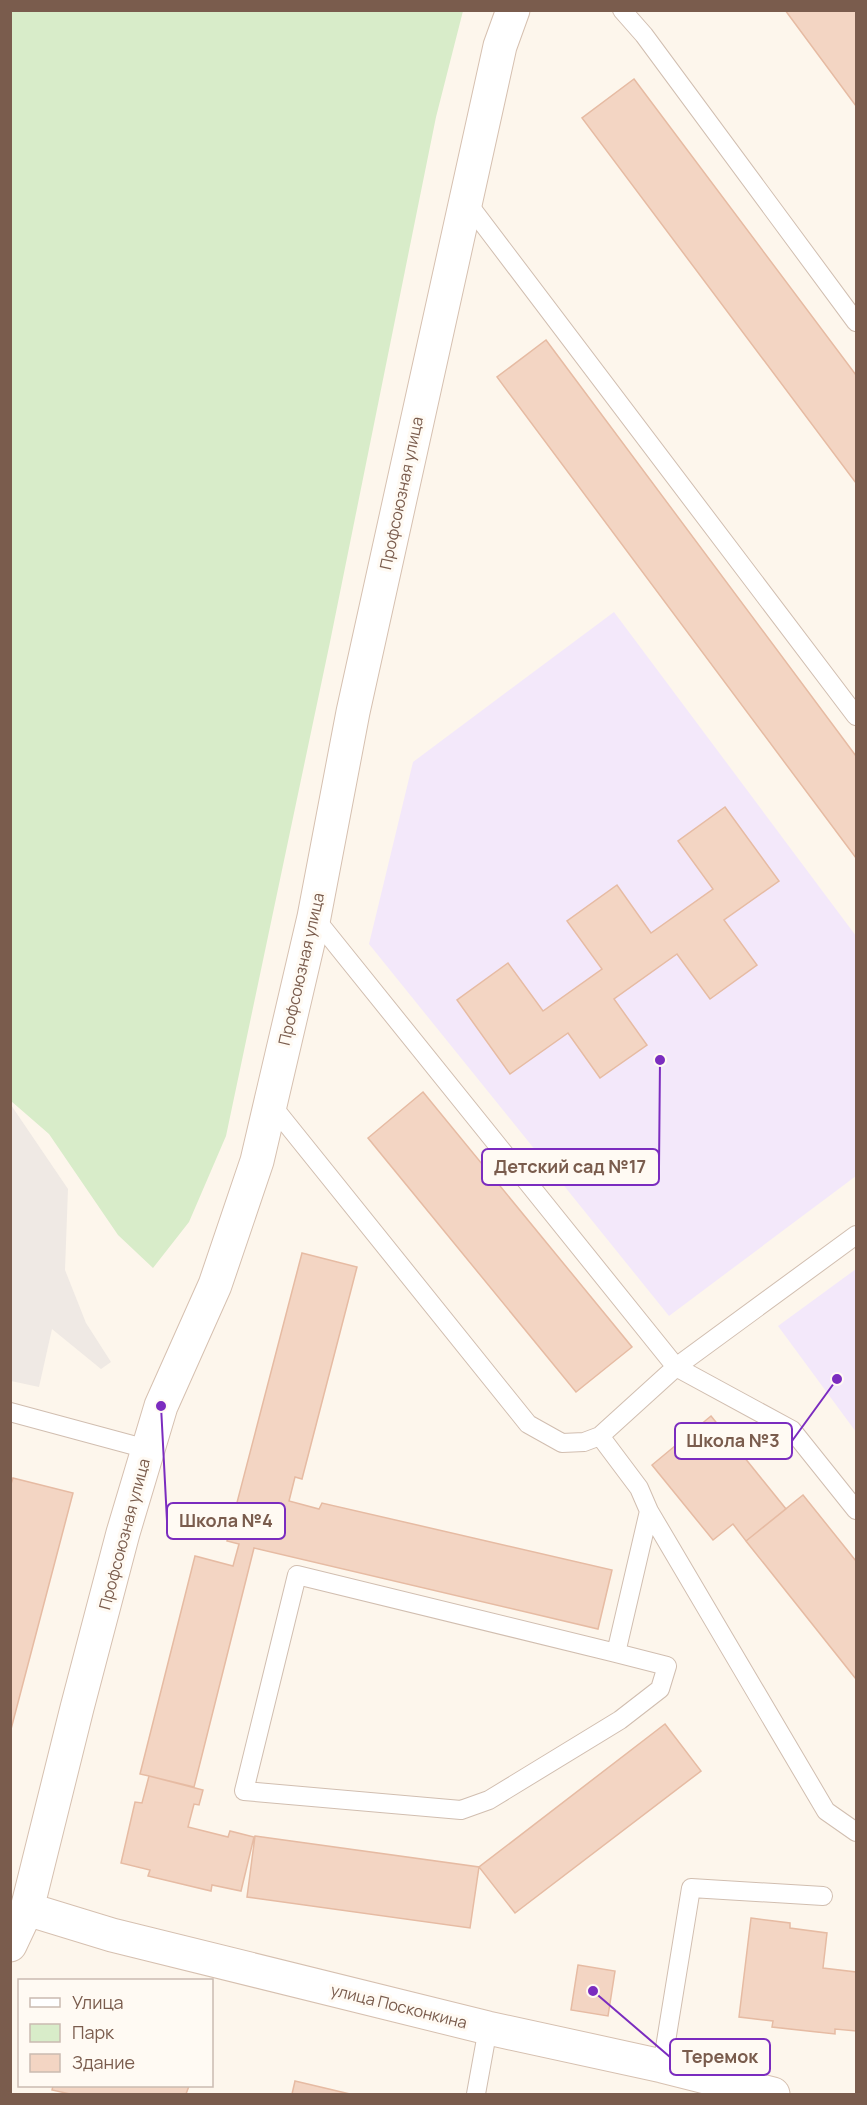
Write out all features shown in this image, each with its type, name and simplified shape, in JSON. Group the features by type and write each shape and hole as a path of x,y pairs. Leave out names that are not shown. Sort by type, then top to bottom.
{"street":[{"name":"Профсоюзная улица","path":"10,1945 27,1909 80,1698 147,1449 161,1406 215,1285 256,1161 314,917 356,701 500,46 513,10"},
{"name":"улица Посконкина","path":"27,1909 112,1935 488,2028 662,2066 773,2094"}],"lane":[{"path":"622,10 644,35 856,322"},
{"path":"466,201 856,716"},
{"path":"314,917 676,1367 792,1430 856,1510"},
{"path":"270,1103 528,1424 562,1443 584,1442 600,1436 676,1367 856,1235"},
{"path":"10,1412 147,1449"},
{"path":"600,1436 639,1488 649,1511 826,1811 856,1832"},
{"path":"616,1653 649,1511"},
{"path":"297,1575 616,1653 668,1666 660,1689 620,1720 489,1800 461,1810 244,1791 297,1575"},
{"path":"662,2066 691,1888 823,1896"},
{"path":"476,2094 488,2028"}],"shaded area":[{"path":"614,612 856,936 856,1176 669,1316 369,944 413,762"},
{"path":"11,1105 68,1189 65,1270 86,1323 111,1362 101,1369 52,1329 39,1387 11,1381"},
{"path":"856,1269 856,1432 778,1326"}],"green space":[{"path":"11,10 463,11 436,117 330,642 226,1136 189,1222 153,1268 118,1235 49,1134 11,1101"}],"building":[{"path":"785,10 856,10 856,106"},
{"path":"634,79 856,375 856,483 582,118"},
{"path":"546,340 856,756 856,858 497,377"},
{"path":"725,807 779,881 724,920 757,965 710,999 677,954 614,999 647,1045 600,1078 568,1033 510,1074 457,1000 508,963 543,1011 602,969 567,921 617,885 651,933 713,889 678,841"},
{"path":"423,1092 632,1347 576,1392 368,1138"},
{"path":"302,1253 357,1267 302,1479 295,1477 289,1501 319,1509 322,1503 612,1570 598,1629 254,1548 194,1787 140,1774 195,1556 233,1566 239,1544 227,1541"},
{"path":"711,1416 786,1509 746,1541 733,1524 713,1540 652,1465"},
{"path":"13,1478 73,1493 10,1733 10,1487"},
{"path":"803,1495 856,1561 856,1679 746,1541"},
{"path":"665,1724 701,1771 515,1913 479,1867"},
{"path":"149,1776 203,1790 199,1805 194,1804 188,1827 228,1837 230,1831 254,1837 241,1891 212,1885 211,1891 148,1876 150,1870 121,1863 135,1802 142,1803"},
{"path":"255,1836 479,1867 470,1928 247,1897"},
{"path":"751,1918 790,1923 790,1928 827,1933 823,1968 856,1972 856,2031 835,2029 835,2034 772,2027 773,2021 739,2017"},
{"path":"578,1965 615,1971 608,2016 571,2010"},
{"path":"295,2081 350,2094 292,2094"},
{"path":"53,2087 189,2087 186,2094 70,2094 52,2090"}],"place":[{"name":"Детский сад №17","path":"660,1060"},
{"name":"Школа №3","path":"837,1379"},
{"name":"Школа №4","path":"161,1406"},
{"name":"Теремок","path":"593,1991"}]}
